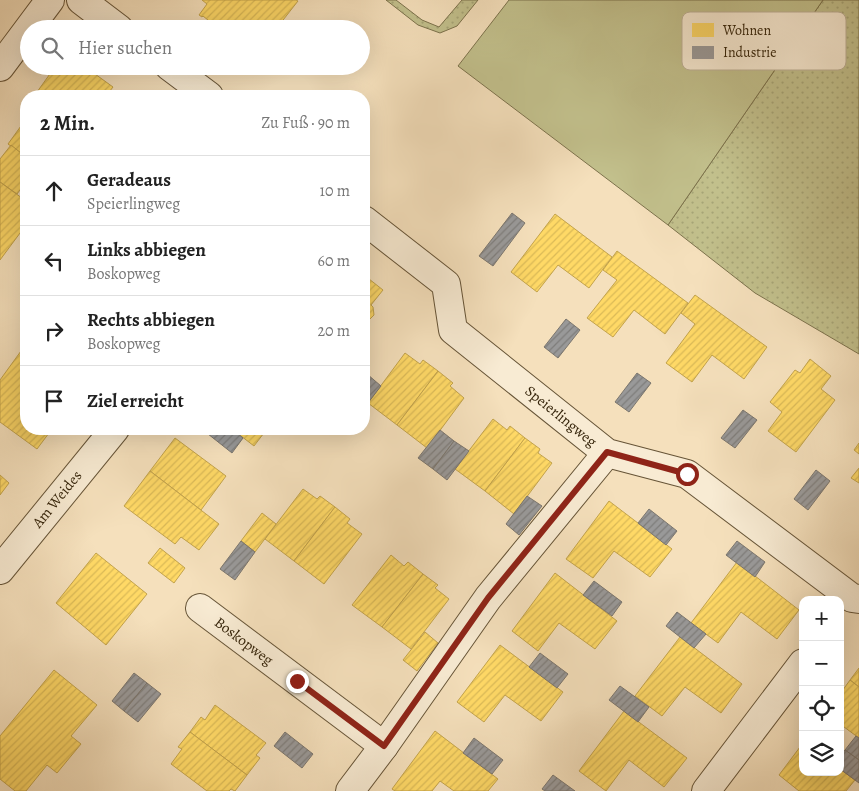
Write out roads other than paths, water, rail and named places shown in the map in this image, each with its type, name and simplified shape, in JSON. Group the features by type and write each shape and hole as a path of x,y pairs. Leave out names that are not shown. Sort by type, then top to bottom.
{"street":[{"path":"35,20 50,0"},
{"path":"81,0 107,20"},
{"path":"0,67 20,40"},
{"path":"181,75 201,90"},
{"name":"Speierlingweg","path":"370,225 446,284 453,330 607,452 687,474 851,604"},
{"name":"Am Weides","path":"0,570 110,435"},
{"path":"350,791 488,598 607,452"},
{"name":"Boskopweg","path":"200,608 384,746"},
{"path":"706,791 799,668"}]}
